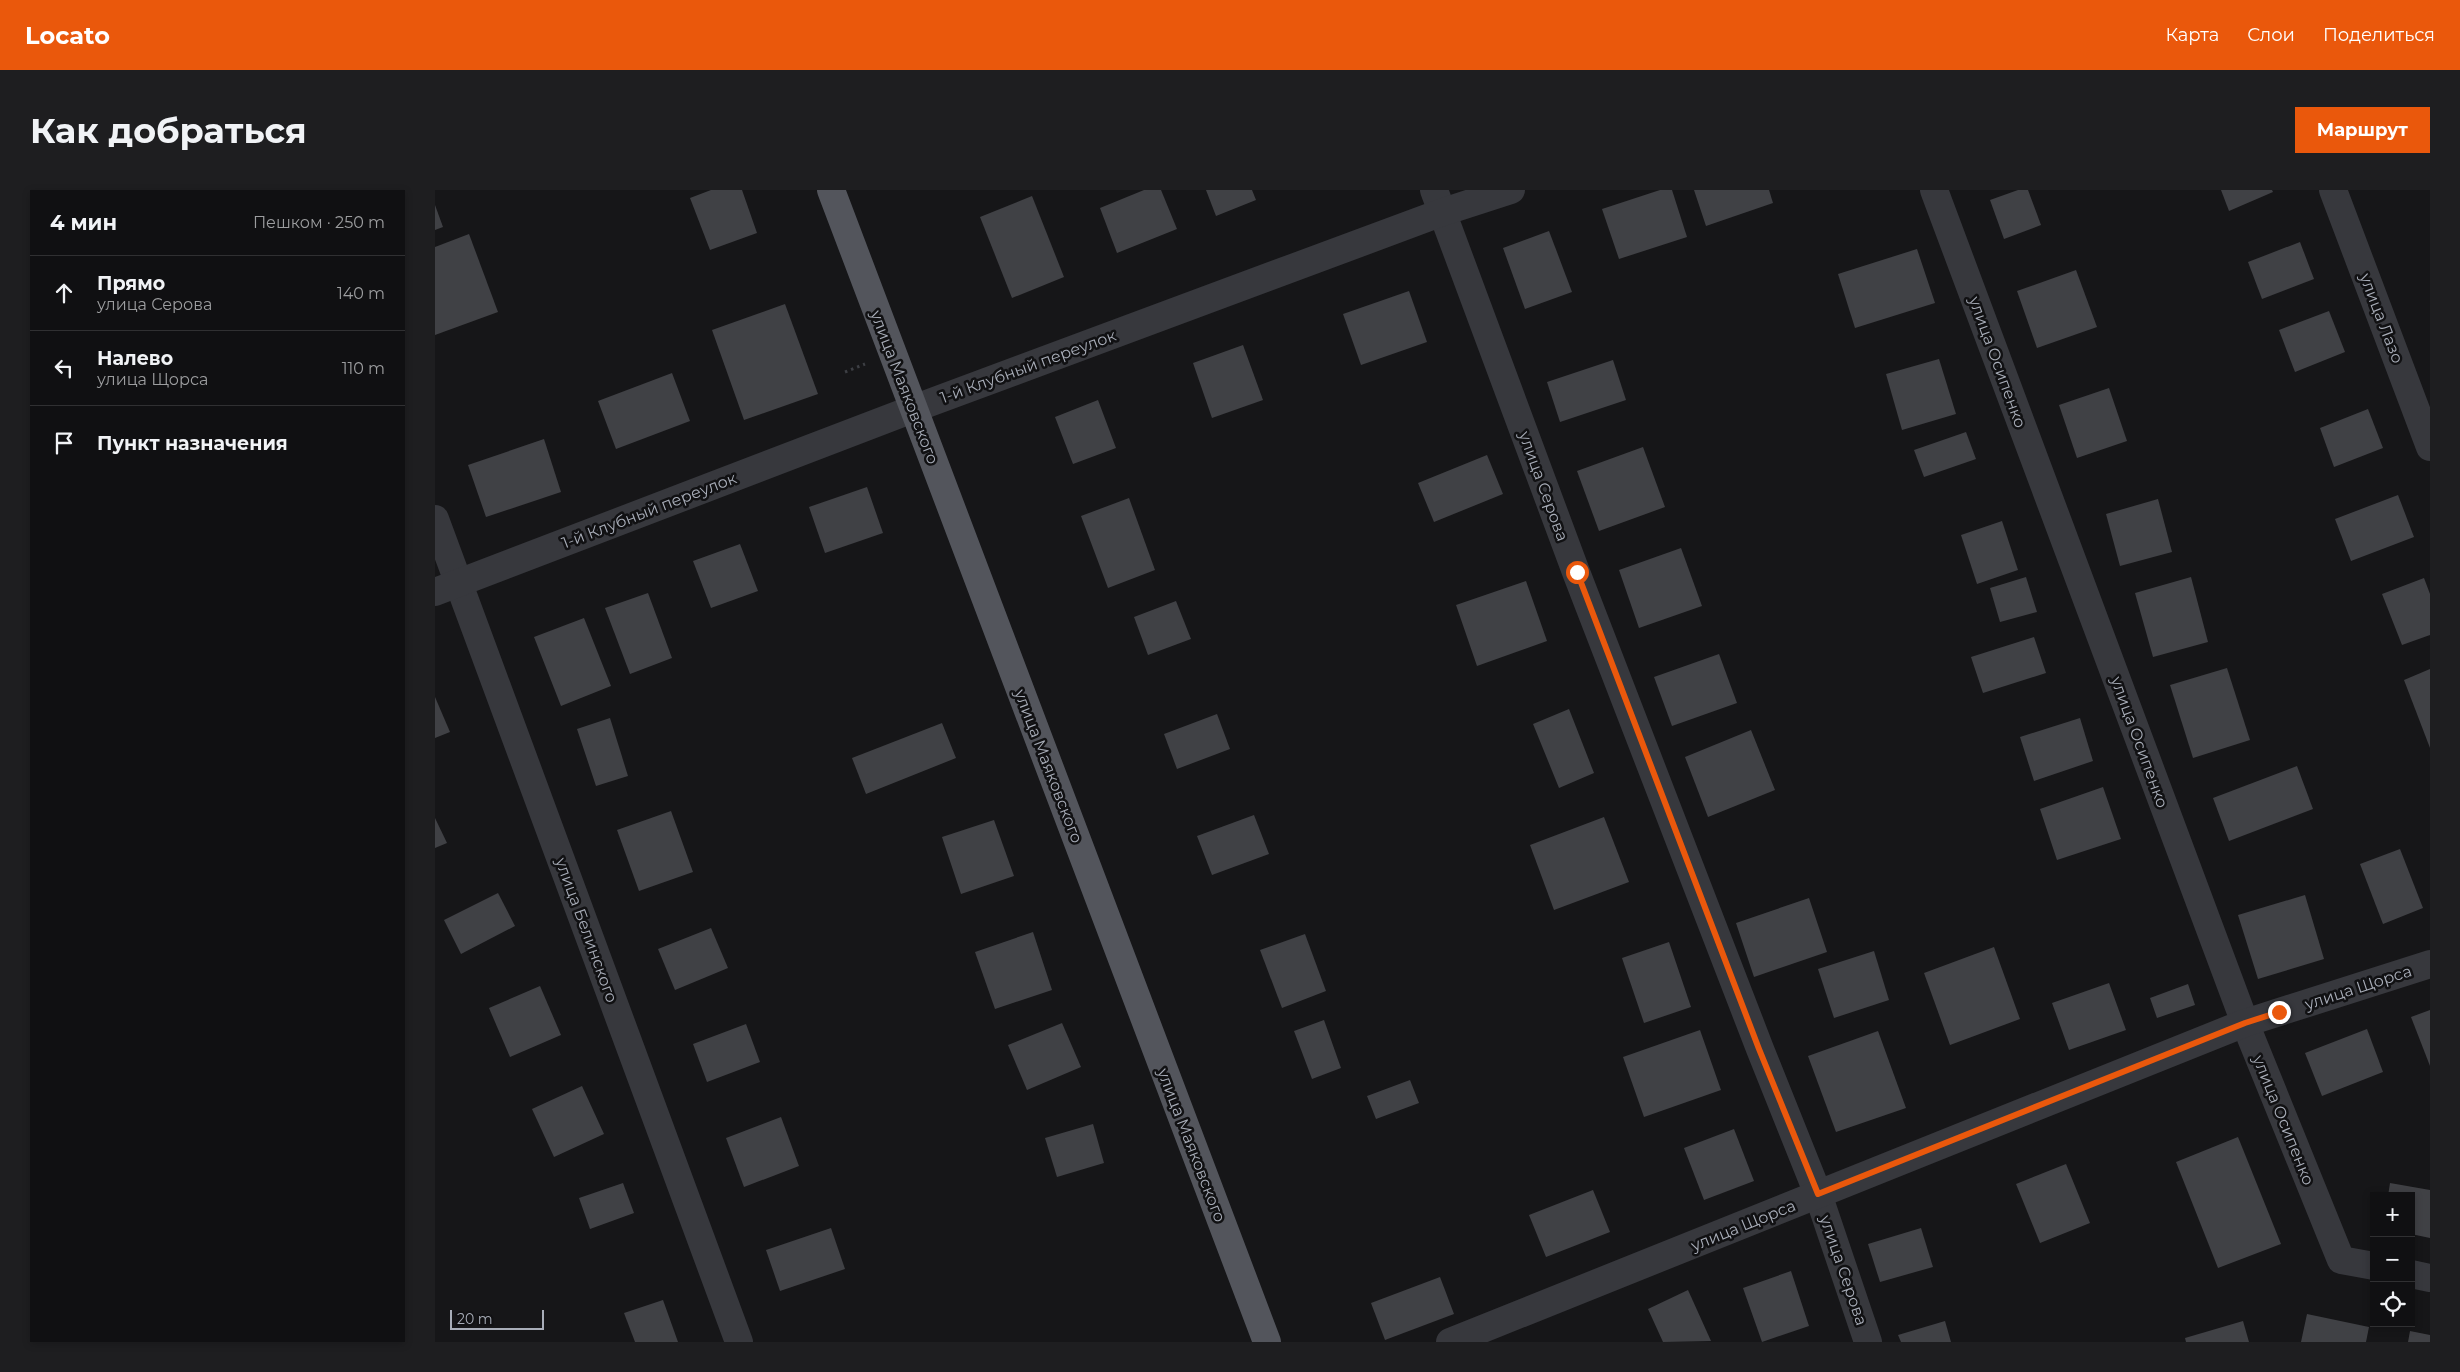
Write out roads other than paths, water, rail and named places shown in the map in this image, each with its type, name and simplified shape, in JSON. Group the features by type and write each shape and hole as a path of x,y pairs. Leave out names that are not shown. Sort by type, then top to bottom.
{"main road":[{"name":"улица Маяковского","path":"831,190 1267,1342"}],"street":[{"name":"1-й Клубный переулок","path":"447,587 913,409 1438,201 1511,190"},
{"name":"улица Осипенко","path":"1934,190 2245,1023 2341,1260 2370,1265"},
{"name":"улица Лазо","path":"2333,190 2430,447"},
{"name":"улица Серова","path":"1438,201 1587,600 1818,1194 1868,1342"},
{"name":"улица Белинского","path":"435,519 447,587 739,1342"},
{"name":"улица Щорса","path":"1450,1342 2245,1023 2430,964"},
{"path":"2415,1275 2430,1278"}]}
